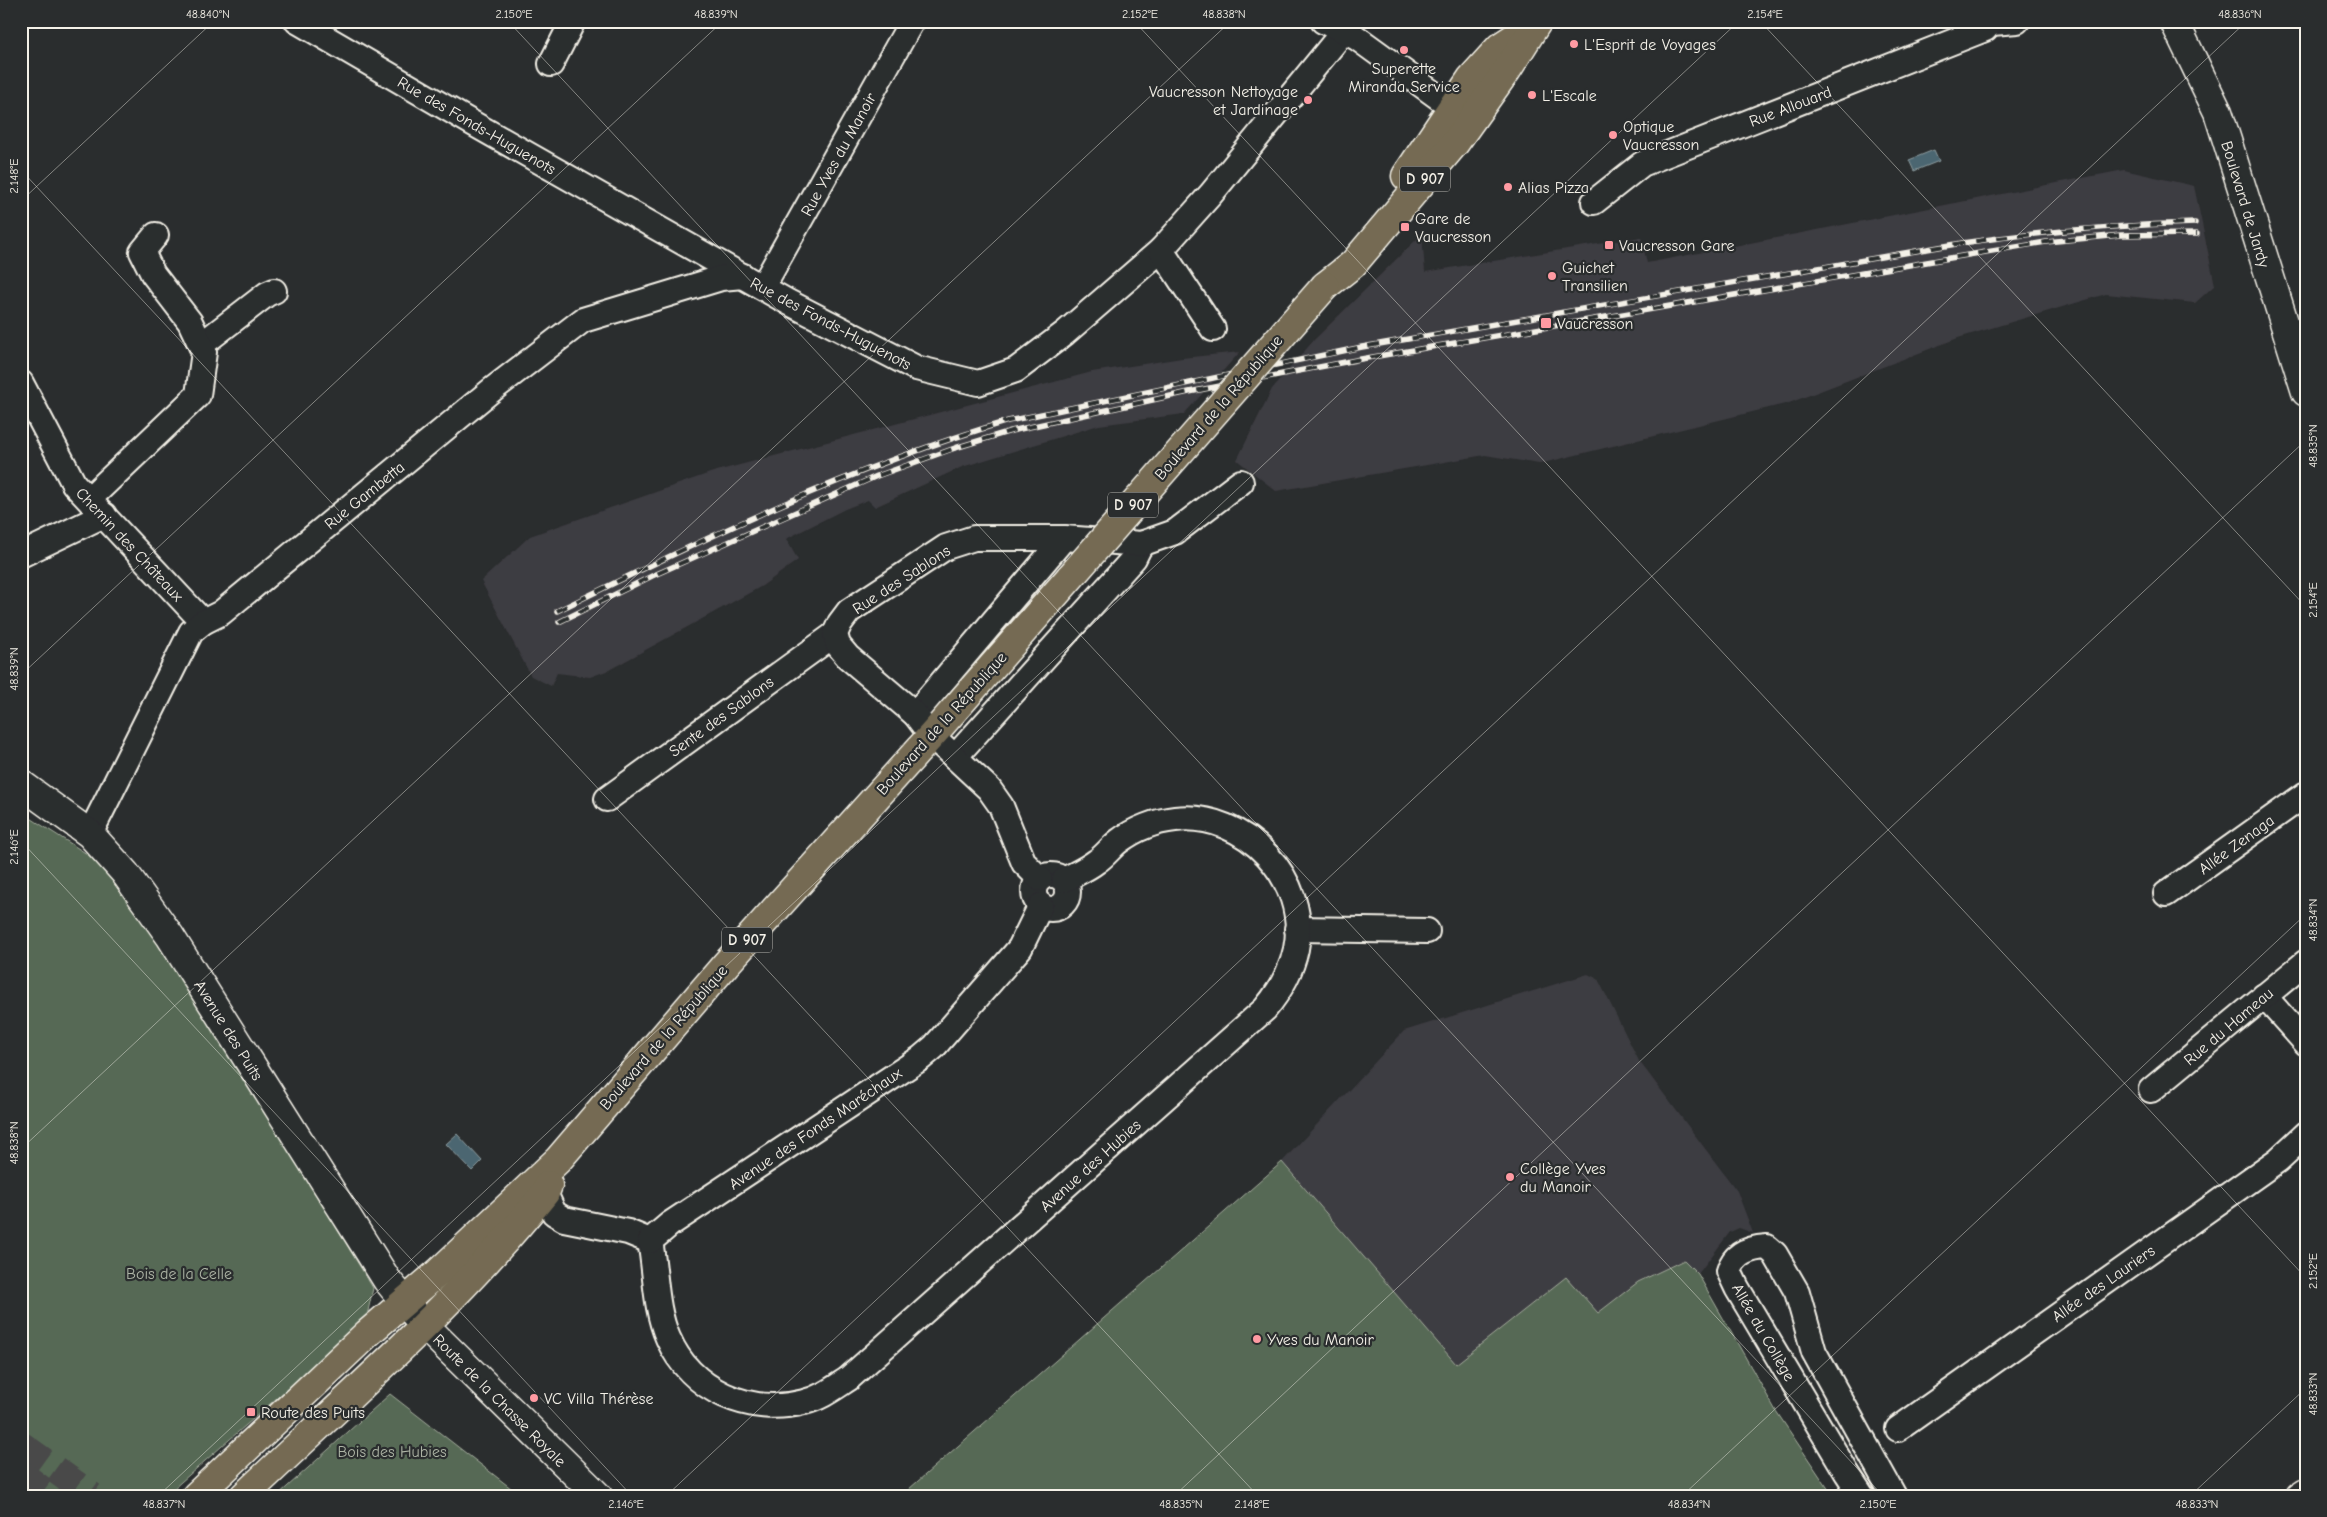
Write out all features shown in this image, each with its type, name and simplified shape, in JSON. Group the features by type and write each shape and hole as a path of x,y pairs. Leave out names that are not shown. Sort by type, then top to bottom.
{"main road":[{"name":"Boulevard de la République","path":"196,1496 368,1333 405,1303 558,1160 929,725 1325,286 1353,264 1455,142 1537,22"},
{"name":"Boulevard de la République","path":"1325,286 1340,257 1416,163 1471,79 1493,55 1537,22"},
{"name":"Boulevard de la République","path":"244,1496 424,1325 508,1240 545,1193 558,1160"}],"street":[{"name":"Rue des Fonds-Huguenots","path":"297,21 474,124 753,281 916,368 978,383 1016,370 1065,333 1161,250 1211,194 1348,27"},
{"path":"551,64 573,21"},
{"name":"Rue Yves du Manoir","path":"753,281 912,21"},
{"path":"1323,21 1348,27 1357,38 1452,107 1483,103"},
{"path":"1992,22 2018,21"},
{"name":"Boulevard de Jardy","path":"2174,21 2218,112 2306,392"},
{"name":"Rue Allouard","path":"1594,202 1642,164 1985,29 1992,22"},
{"path":"1452,107 1455,142"},
{"path":"21,555 96,507 198,395 204,352 190,322 153,274 142,252 156,235"},
{"path":"1161,250 1213,329"},
{"name":"Rue Gambetta","path":"90,834 191,632 203,622 221,612 493,389 583,320 721,278 753,281"},
{"path":"201,345 253,304 274,291"},
{"name":"Chemin des Châteaux","path":"21,383 74,484 203,622"},
{"path":"955,757 1134,558 1142,544 1175,532 1241,482"},
{"name":"Rue des Sablons","path":"835,634 849,611 946,547 974,538 1064,538 1142,544"},
{"path":"929,725 1064,538"},
{"path":"835,634 838,645 848,657 929,725 955,757 989,789 997,800 1024,863 1040,879"},
{"name":"Sente des Sablons","path":"607,799 835,634"},
{"name":"Avenue des Puits","path":"21,784 90,834 125,873 170,936 387,1280 424,1325"},
{"name":"Allée Zenaga","path":"2166,894 2306,794"},
{"name":"Avenue des Hubies","path":"650,1241 660,1312 668,1338 680,1359 700,1380 721,1395 755,1406 778,1407 805,1402 822,1396 848,1379 1265,1009 1277,995 1290,972 1296,948 1297,929 1294,904 1287,883 1269,856 1252,840 1217,823 1182,819 1150,825 1118,841 1098,861 1064,880"},
{"path":"1050,875 1064,880 1068,890 1066,901 1057,907 1046,908 1041,905 1034,892 1040,879 1050,875"},
{"name":"Avenue des Fonds Maréchaux","path":"650,1241 670,1224 921,1058 934,1047 1020,948 1041,905"},
{"path":"1297,929 1427,931"},
{"name":"Rue du Hameau","path":"2151,1090 2306,962"},
{"path":"2264,996 2306,1043"},
{"name":"Allée des Lauriers","path":"1898,1429 2278,1160 2306,1134"},
{"path":"545,1193 554,1213 564,1219 628,1232 650,1241"},
{"name":"Allée du Collège","path":"1862,1496 1737,1288 1729,1271 1732,1262 1738,1255 1761,1247 1767,1247 1775,1254 1797,1292 1814,1352 1894,1496"},
{"name":"Route de la Chasse Royale","path":"424,1325 598,1496"},
{"path":"2300,1496 2306,1492"}],"shaded area":[{"path":"2124,170 2194,186 2215,285 2195,303 2106,294 1958,338 1789,403 1539,464 1485,455 1276,491 1237,460 1272,389 1314,340 1422,234 1425,272 1641,237 1647,263"},
{"path":"1240,352 1184,414 1099,425 962,467 875,507 868,500 845,509 786,539 798,560 762,586 609,670 590,677 557,673 551,686 531,676 481,581 530,536 713,472 1092,372 1182,358"},
{"name":"Collège Yves du Manoir","path":"1588,974 1598,979 1639,1061 1737,1191 1753,1233 1739,1228 1730,1232 1698,1274 1683,1260 1638,1282 1598,1313 1566,1277 1456,1365 1282,1162 1404,1031"}],"green space":[{"name":"Bois de la Celle","path":"21,812 87,854 116,881 174,960 373,1288 366,1320 165,1496 21,1496"},
{"name":"Yves du Manoir","path":"1282,1162 1456,1364 1566,1277 1598,1313 1638,1282 1684,1260 1698,1274 1776,1411 1833,1496 901,1496"},
{"name":"Bois des Hubies","path":"390,1394 521,1496 277,1496"}],"water":[{"path":"1934,150 1939,161 1914,171 1909,160"},
{"path":"457,1134 482,1161 472,1171 446,1144"}],"tunnel":[{"path":"21,1445 92,1496"},
{"path":"21,1474 50,1496"}],"railway":[{"path":"557,611 667,557 778,506 892,460 1008,421 1362,347 1962,243 2136,225 2195,223"},
{"path":"559,622 652,576 877,476 955,448 1011,431 1189,392 1361,359 2046,242 2121,235 2197,234"}],"place":[{"name":"L'Esprit de Voyages","path":"1574,44"},
{"name":"Superette Miranda Service","path":"1404,50"},
{"name":"L'Escale","path":"1532,95"},
{"name":"Vaucresson Nettoyage et Jardinage","path":"1308,100"},
{"name":"Optique Vaucresson","path":"1613,135"},
{"name":"Alias Pizza","path":"1508,187"},
{"name":"Gare de Vaucresson","path":"1405,227"},
{"name":"Vaucresson Gare","path":"1609,245"},
{"name":"Guichet Transilien","path":"1552,276"},
{"name":"Vaucresson","path":"1546,323"},
{"name":"Collège Yves du Manoir","path":"1510,1177"},
{"name":"Yves du Manoir","path":"1257,1339"},
{"name":"VC Villa Thérèse","path":"534,1398"},
{"name":"Route des Puits","path":"251,1412"}]}
